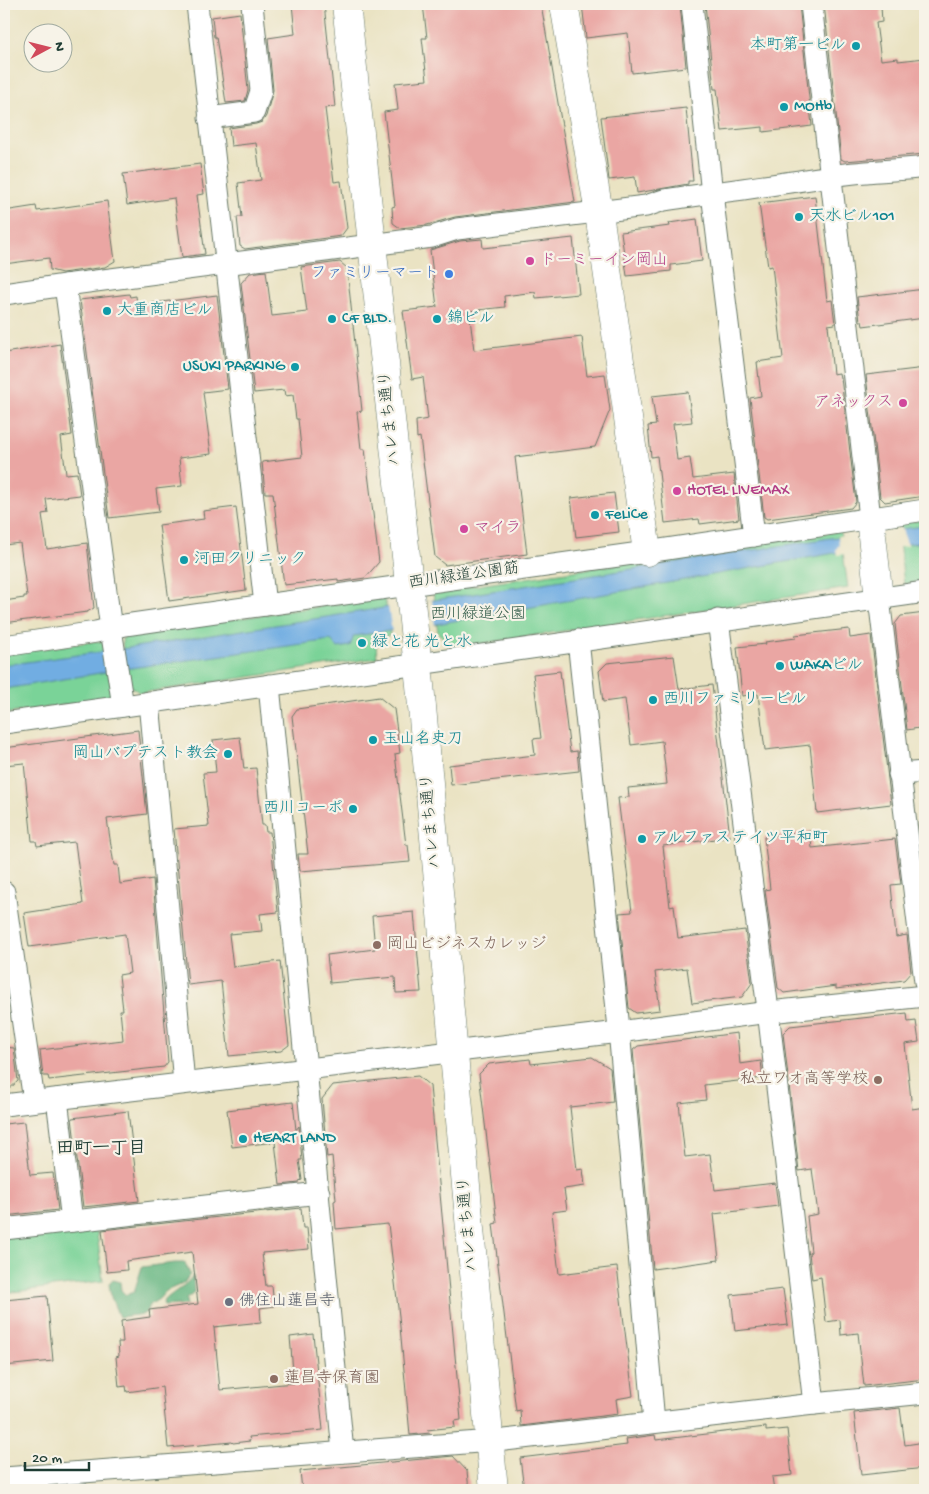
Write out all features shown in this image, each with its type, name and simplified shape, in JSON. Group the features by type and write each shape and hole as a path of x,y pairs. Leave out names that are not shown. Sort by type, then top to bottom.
{"street":[{"path":"197,4 265,604"},
{"path":"209,118 254,112 261,91 252,4"},
{"name":"ハレまち通り","path":"346,4 418,663 494,1490"},
{"path":"564,4 599,213 647,552"},
{"path":"692,4 712,194 754,536"},
{"path":"811,4 900,774 920,887 925,982"},
{"path":"4,294 432,237 457,229 599,213 646,206 664,200 830,176 875,171 892,172 925,167"},
{"path":"65,285 123,706"},
{"name":"西川緑道公園筋","path":"4,646 265,604 412,605 647,552 754,536 872,533 925,510"},
{"path":"4,723 925,592"},
{"path":"718,620 768,1012 814,1404"},
{"path":"578,640 619,1032 654,1422"},
{"path":"269,685 343,1452"},
{"path":"149,702 184,1083"},
{"path":"900,774 925,772"},
{"path":"4,892 34,1100"},
{"path":"4,1104 619,1032 768,1012 925,996"},
{"path":"57,1098 72,1221"},
{"path":"4,1229 319,1193"},
{"path":"4,1478 489,1441 925,1393"}],"green space":[{"path":"925,520 925,581 904,584 897,523"},
{"name":"西川緑道公園","path":"840,531 848,588 451,648 451,644 438,633 433,592"},
{"name":"西川緑道公園","path":"383,597 387,608 390,634 376,644 377,658 140,693 126,683 122,639 127,635"},
{"path":"98,641 103,642 113,694 110,698 4,714 4,654"},
{"path":"96,1225 103,1281 4,1293 4,1236"},
{"path":"185,1263 190,1274 184,1283 166,1291 151,1304 144,1314 119,1317 111,1297 109,1284 113,1280 120,1282 121,1290 126,1295 134,1292 142,1267"},
{"path":"193,1276 194,1293 186,1299 187,1312 182,1323 179,1305 164,1306 163,1302"}],"water":[{"path":"925,526 925,542 835,553 437,624 354,636 350,646 338,648 331,640 124,669 4,689 4,665 122,649 837,537"}],"pier":[{"path":"901,527 908,546 837,555 838,536"},
{"path":"432,600 435,626 392,632 388,606"}],"building":[{"path":"292,4 324,4 335,107 325,108 334,182 341,181 347,228 341,236 245,249 240,246 237,217 242,217 238,183 261,180 256,143 231,146 229,128 256,124 262,122 266,116 273,90 268,38 295,34"},
{"path":"423,4 541,4 575,202 455,217 427,225 400,228 393,223 392,207 395,206 384,112 398,110 395,83 427,80 422,38 427,38"},
{"path":"582,4 680,4 686,67 632,73 628,33 586,38"},
{"path":"705,4 799,4 812,126 763,132 763,127 722,131 717,89 714,89"},
{"path":"824,4 870,4 870,7 881,6 882,22 876,23 881,60 898,58 898,61 925,58 925,154 845,161 841,159"},
{"path":"240,13 248,90 245,101 226,103 212,17"},
{"path":"686,108 693,181 688,181 688,184 637,193 635,177 609,180 601,117"},
{"path":"200,164 204,194 197,195 205,254 182,257 174,198 127,205 123,174"},
{"path":"815,196 827,301 832,300 835,324 828,325 833,374 839,373 841,378 856,502 851,508 767,519 764,517 750,398 761,396 757,362 783,358 772,266 768,267 759,203"},
{"path":"107,201 115,261 105,267 62,273 50,270 49,258 4,264 4,211 36,206 37,211"},
{"path":"697,219 702,261 671,265 671,271 627,276 621,232 670,226 669,223"},
{"path":"573,238 579,294 536,298 535,292 504,296 505,307 469,311 474,350 582,337 587,376 605,374 610,410 595,447 515,457 527,554 445,565 435,557 420,437 417,438 416,421 428,419 423,377 412,379 403,311 437,307 430,250 460,241 482,239 483,248"},
{"path":"340,262 347,268 362,411 357,412 361,449 365,449 379,562 365,578 338,582 338,579 284,585 273,493 265,493 262,462 302,457 298,419 296,419 293,395 285,396 284,390 254,393 241,283 250,273 266,271 272,316 307,312 301,267"},
{"path":"925,289 925,318 863,326 862,321 860,321 857,297"},
{"path":"129,294 130,297 136,296 137,305 217,295 228,389 203,392 211,454 179,458 182,486 156,489 159,512 109,518 80,300"},
{"path":"60,344 72,435 61,437 66,474 77,473 80,495 46,499 48,513 42,514 47,549 87,543 94,608 87,612 4,623 4,601 27,596 20,543 4,545 4,353"},
{"path":"925,368 925,496 885,502 880,497 866,375"},
{"path":"688,392 692,422 673,424 677,460 690,458 693,479 734,474 739,519 700,524 699,519 665,523 657,456 651,457 648,426 656,425 652,396"},
{"name":"FeLiCe","path":"614,493 619,532 576,537 571,498"},
{"path":"236,507 246,590 169,601 159,525 204,519 203,511"},
{"path":"925,613 925,727 907,730 895,624 901,616"},
{"path":"849,629 850,638 871,635 891,804 817,813 810,745 765,750 758,694 742,696 737,647 796,638 795,635"},
{"path":"674,656 679,689 712,685 730,837 663,846 670,907 674,906 678,938 745,930 752,983 742,997 692,1003 687,968 655,972 660,1010 636,1013 629,1008 619,913 632,912 618,798 629,797 628,788 667,784 662,741 631,745 625,699 603,702 599,671 607,663"},
{"path":"560,671 570,752 577,751 579,771 451,785 449,765 535,755 533,739 541,738 533,674"},
{"path":"379,697 394,709 400,753 395,754 406,845 408,845 410,862 300,871 298,854 308,854 292,716 297,709"},
{"path":"138,730 147,814 107,819 114,865 118,865 120,884 153,879 168,1062 164,1067 49,1080 48,1076 43,1076 40,1050 123,1040 120,1010 123,1010 119,975 130,973 125,934 29,947 24,913 83,904 75,842 37,846 36,841 32,841 24,763 4,765 4,748"},
{"path":"240,737 244,769 256,768 262,825 265,825 266,832 270,832 278,912 260,914 262,931 229,934 233,967 280,961 289,1045 281,1051 229,1056 221,981 188,985 174,829 209,826 203,773 216,772 213,740"},
{"path":"810,831 812,848 895,839 901,884 891,885 896,937 907,935 911,972 904,980 836,989 836,986 784,993 778,988 765,890 770,889 764,837"},
{"path":"414,912 421,992 396,993 395,977 330,983 327,955 375,949 372,916"},
{"path":"907,1013 908,1022 916,1021 919,1042 905,1044 912,1109 925,1107 925,1379 864,1386 858,1333 841,1335 840,1320 826,1322 821,1277 812,1279 807,1216 818,1214 812,1169 799,1171 783,1033 790,1026"},
{"path":"737,1033 740,1064 761,1061 763,1078 704,1085 706,1100 679,1103 685,1157 710,1154 715,1190 775,1183 778,1206 714,1214 719,1260 653,1269 633,1050 638,1046"},
{"path":"4,1047 14,1048 18,1081 6,1092 4,1092"},
{"path":"592,1057 610,1068 613,1102 570,1107 577,1170 583,1169 585,1186 564,1189 567,1210 552,1212 559,1274 617,1267 633,1396 616,1399 618,1414 521,1426 520,1410 516,1411 493,1224 497,1223 479,1074 489,1064 530,1059 531,1064"},
{"path":"418,1076 430,1086 461,1420 454,1421 455,1427 427,1430 430,1433 410,1435 388,1224 336,1229 334,1201 336,1200 332,1156 327,1157 322,1099 333,1085"},
{"name":"HEART LAND","path":"293,1102 296,1130 299,1126 302,1160 299,1160 302,1180 299,1183 280,1185 275,1142 232,1147 227,1110"},
{"path":"128,1111 139,1201 83,1207 72,1118"},
{"path":"24,1122 30,1175 53,1173 58,1210 4,1216 4,1124"},
{"path":"301,1208 303,1228 307,1228 309,1249 262,1253 266,1286 272,1286 274,1306 260,1308 261,1322 214,1327 220,1390 294,1383 290,1337 313,1334 323,1430 249,1437 250,1441 233,1443 168,1448 162,1387 127,1392 126,1386 119,1387 116,1357 119,1356 118,1342 123,1342 121,1321 150,1317 149,1310 198,1304 192,1252 126,1261 127,1270 107,1272 102,1230"},
{"path":"783,1289 788,1325 735,1331 731,1295"},
{"path":"47,1296 53,1361 4,1366 4,1300"},
{"path":"900,1408 905,1445 925,1442 925,1468 861,1475 854,1413"},
{"path":"766,1427 766,1431 787,1429 792,1475 772,1477 774,1490 524,1490 520,1458 627,1445 626,1439 655,1435 656,1440"},
{"path":"453,1456 467,1471 469,1490 302,1490 300,1471"}],"place":[{"name":"本町第一ビル","path":"856,46"},
{"name":"MOHb","path":"784,107"},
{"name":"天水ビル101","path":"799,217"},
{"name":"ドーミーイン岡山","path":"530,261"},
{"name":"ファミリーマート","path":"449,274"},
{"name":"大重商店ビル","path":"107,311"},
{"name":"CF BLD.","path":"332,319"},
{"name":"錦ビル","path":"437,319"},
{"name":"USUKI PARKING","path":"295,367"},
{"name":"アネックス","path":"903,403"},
{"name":"HOTEL LIVEMAX","path":"677,491"},
{"name":"FeLiCe","path":"595,515"},
{"name":"マイラ","path":"464,529"},
{"name":"河田クリニック","path":"184,560"},
{"name":"緑と花 光と水","path":"362,643"},
{"name":"WAKAビル","path":"780,666"},
{"name":"西川ファミリービル","path":"653,700"},
{"name":"玉山名史刀","path":"373,740"},
{"name":"岡山バプテスト教会","path":"228,754"},
{"name":"西川コーポ","path":"353,809"},
{"name":"アルファステイツ平和町","path":"642,839"},
{"name":"岡山ビジネスカレッジ","path":"377,945"},
{"name":"私立ワオ高等学校","path":"878,1080"},
{"name":"HEART LAND","path":"243,1139"},
{"name":"佛住山蓮昌寺","path":"229,1302"},
{"name":"蓮昌寺保育園","path":"274,1379"}],"district":[{"name":"田町一丁目","path":"101,1149"}]}
